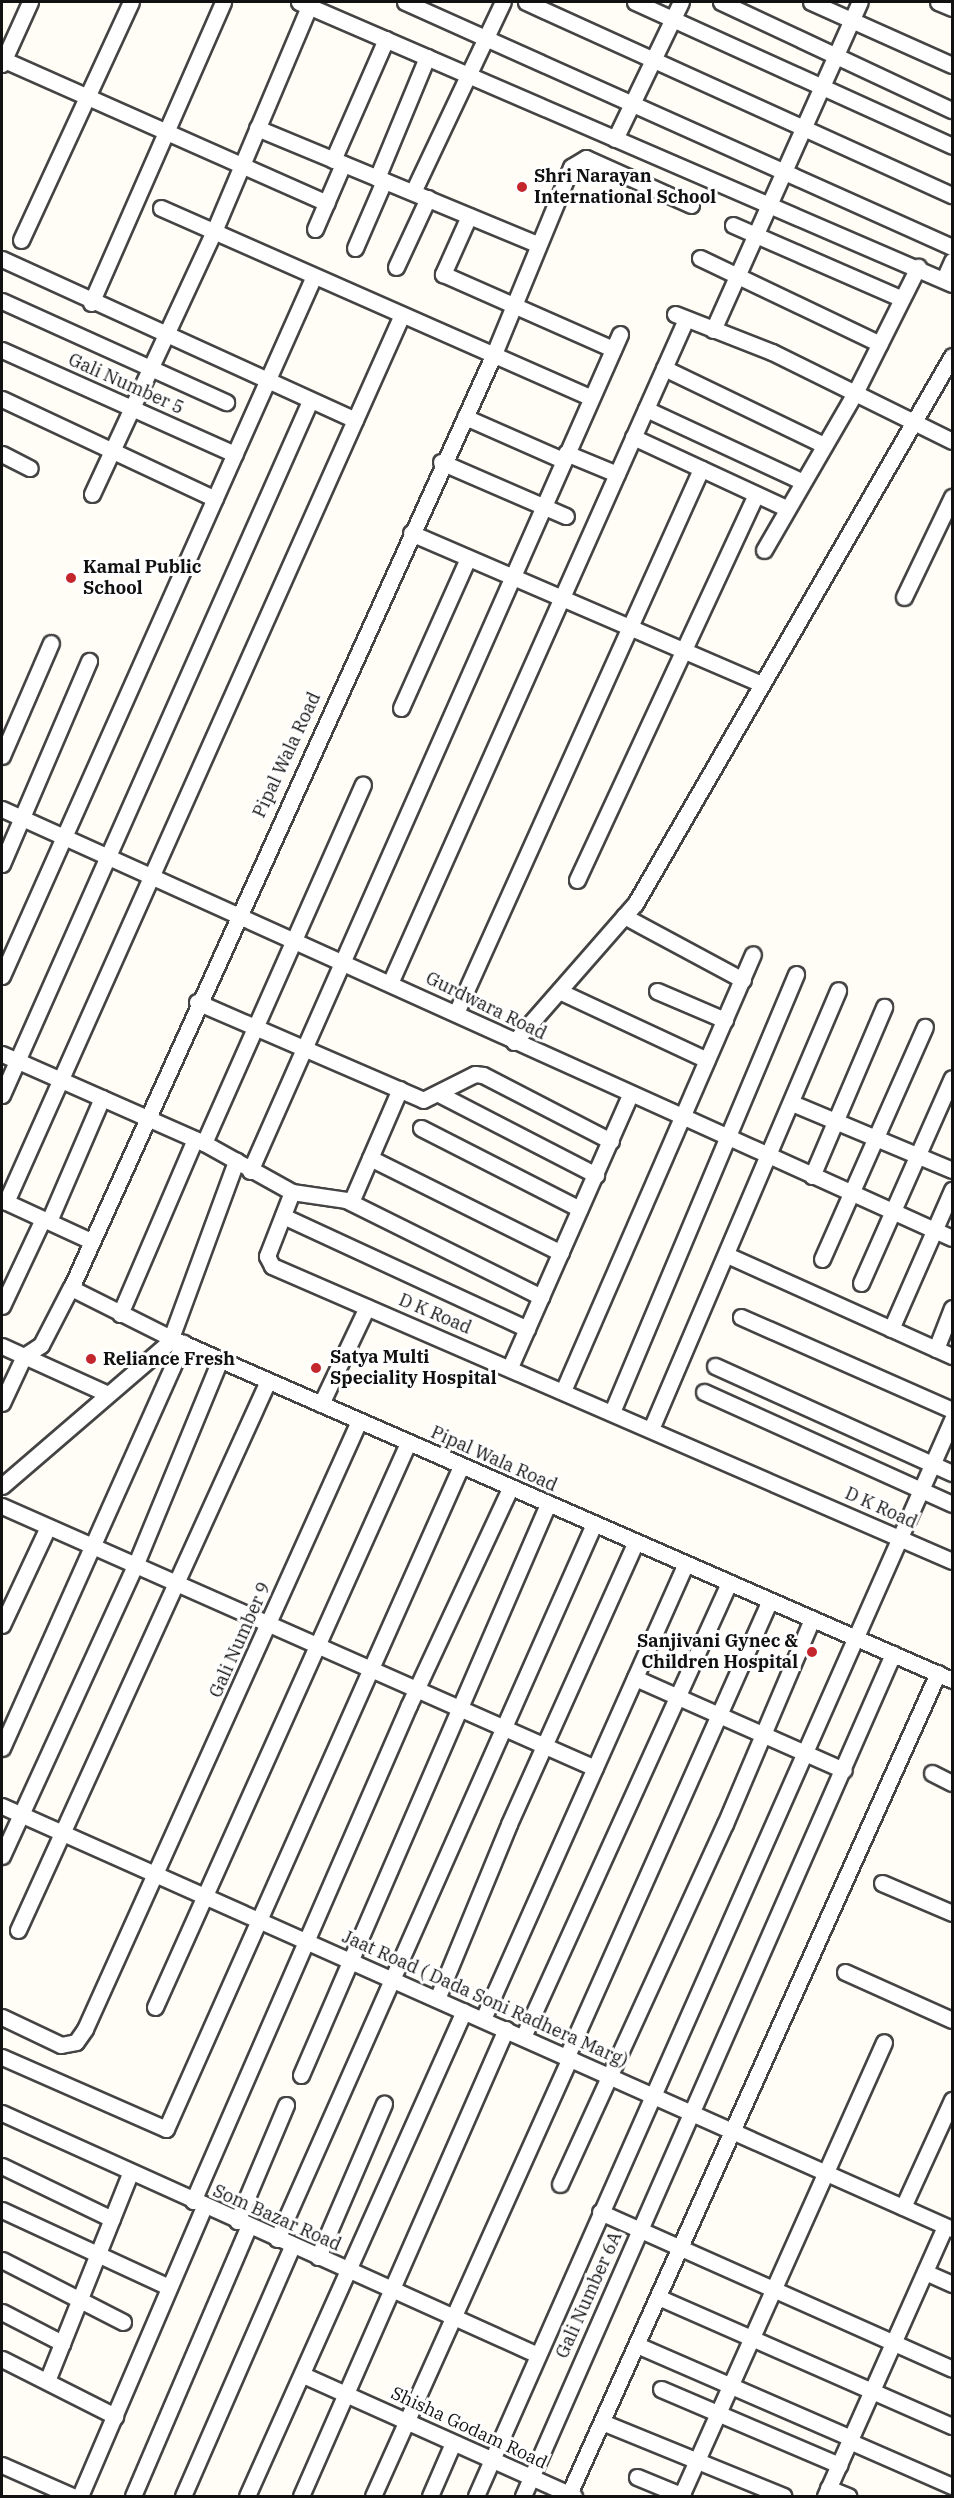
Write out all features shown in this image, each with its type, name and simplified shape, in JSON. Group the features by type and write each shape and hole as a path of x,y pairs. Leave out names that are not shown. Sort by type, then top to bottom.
{"street":[{"path":"30,2 2,61 243,162 327,203"},
{"path":"21,240 131,2"},
{"path":"91,303 223,2"},
{"path":"405,2 952,247"},
{"path":"396,267 467,75 503,2"},
{"path":"526,2 952,195"},
{"path":"635,2 952,146"},
{"path":"615,139 655,61 681,2"},
{"path":"721,2 837,52 952,110"},
{"path":"811,2 952,65"},
{"path":"713,330 766,206 860,2"},
{"path":"938,2 952,8"},
{"path":"92,495 215,229 306,3 766,206 918,267 948,282 952,261"},
{"path":"315,229 327,203 338,162 386,39"},
{"path":"354,248 428,57"},
{"path":"257,128 537,244"},
{"name":"Pipal Wala Road","path":"691,205 579,159 537,244 493,356 441,462 71,1287 120,1314 267,1381 952,1680"},
{"path":"161,208 215,229 401,317 591,398"},
{"path":"469,216 443,274 613,349"},
{"path":"734,225 902,299"},
{"path":"700,258 880,344"},
{"path":"2,259 91,303 355,420"},
{"path":"764,550 784,507 856,391 918,267"},
{"path":"2,976 314,276"},
{"path":"2,301 226,402"},
{"path":"91,1241 4,1201 401,317"},
{"path":"391,981 664,368 681,317 856,391 913,424 952,441"},
{"path":"250,1171 620,334"},
{"name":"Gali Number 5","path":"2,350 235,454"},
{"path":"514,1042 624,916 762,684 952,356"},
{"path":"664,368 824,445"},
{"path":"2,399 215,499"},
{"path":"2,1095 8,1057 106,855 310,400"},
{"path":"646,409 801,481"},
{"path":"465,417 564,457 617,474"},
{"path":"633,437 784,507"},
{"path":"2,454 30,468"},
{"path":"441,462 566,516"},
{"path":"456,1013 701,469"},
{"path":"577,880 686,651 756,494"},
{"path":"904,597 952,497"},
{"path":"411,533 762,684"},
{"path":"401,708 468,558"},
{"path":"2,756 51,643"},
{"path":"2,864 89,661"},
{"path":"120,1314 257,1023 363,785"},
{"name":"Gurdwara Road","path":"2,809 391,981 514,1042 952,1238"},
{"path":"624,916 743,980"},
{"path":"563,1390 753,956"},
{"path":"612,1412 725,1137 796,974"},
{"path":"651,1429 770,1157 838,990"},
{"path":"559,991 707,1060"},
{"path":"657,991 725,1020"},
{"path":"197,1002 257,1023 423,1100 478,1073 611,1141"},
{"path":"812,1176 884,1007"},
{"path":"822,1259 925,1027"},
{"path":"8,1057 200,1141 250,1171 292,1192 351,1202 541,1297"},
{"path":"861,1283 952,1078"},
{"path":"351,1202 400,1089"},
{"path":"439,1094 596,1175"},
{"path":"510,1367 630,1095"},
{"path":"2,1306 46,1220 102,1098"},
{"path":"792,1103 952,1170"},
{"path":"421,1128 580,1209"},
{"path":"370,1158 561,1253"},
{"path":"2,1748 91,1547 176,1340 236,1161"},
{"path":"891,1329 952,1190"},
{"name":"D K Road","path":"292,1192 267,1256 269,1264 952,1561"},
{"path":"283,1216 527,1329"},
{"path":"727,1255 952,1356"},
{"path":"2,1403 24,1356 41,1345 71,1287"},
{"path":"321,1404 367,1306"},
{"path":"936,1349 952,1308"},
{"path":"741,1317 952,1410"},
{"path":"2,1486 108,1394 176,1340"},
{"path":"2,1346 108,1394"},
{"path":"2,1856 135,1566 220,1360"},
{"path":"715,1366 952,1473"},
{"path":"18,1930 178,1583 267,1381"},
{"path":"704,1392 952,1504"},
{"path":"476,2496 650,2093 902,1539 952,1420"},
{"name":"Gali Number 9","path":"2,2017 61,2046 76,2042 156,1874 358,1421"},
{"path":"155,2007 208,1897 408,1443"},
{"path":"2,2057 166,2129 257,1919 461,1466"},
{"path":"80,2496 169,2287 199,2204 306,1941 416,1690 510,1488"},
{"path":"301,2075 348,1960 548,1504"},
{"path":"2,1508 178,1583 319,1647 371,1667 416,1690 595,1768"},
{"path":"277,2239 501,1726 594,1524"},
{"path":"2,1625 48,1527"},
{"path":"437,1999 544,1746 636,1542"},
{"path":"483,2019 687,1564"},
{"path":"523,2037 729,1582"},
{"path":"373,2496 454,2318 770,1601"},
{"path":"560,2184 763,1735 812,1619"},
{"name":"Gali Number 6A","path":"523,2496 691,2110 844,1770 893,1654"},
{"path":"572,2495 602,2422 732,2130 938,1674"},
{"path":"635,1678 844,1770"},
{"path":"932,1773 952,1783"},
{"name":"Jaat Road ( Dada Soni Radhera Marg)","path":"2,1806 691,2110 949,2228"},
{"path":"882,1883 952,1913"},
{"path":"845,1972 952,2020"},
{"path":"247,2496 350,2272 464,2011"},
{"path":"301,2496 395,2292 506,2029"},
{"path":"637,2477 682,2496 884,2042"},
{"path":"903,2207 952,2100"},
{"path":"318,2257 384,2104"},
{"path":"133,2496 243,2224 286,2105"},
{"name":"Som Bazar Road","path":"2,2113 130,2174 538,2355"},
{"path":"2,2166 112,2218"},
{"path":"47,2381 130,2174"},
{"path":"2,2210 169,2287"},
{"path":"600,2212 680,2250 775,2288 892,2344 952,2369"},
{"path":"848,2496 826,2492 925,2272 949,2228"},
{"path":"183,2496 292,2246"},
{"path":"2,2260 79,2297 123,2322"},
{"path":"925,2272 952,2284"},
{"path":"658,2297 754,2335 952,2426"},
{"path":"2,2312 62,2343"},
{"path":"637,2345 732,2384 952,2487"},
{"path":"2,2359 115,2416"},
{"name":"Shisha Godam Road","path":"303,2375 407,2421 491,2462 572,2495"},
{"path":"661,2389 838,2465"},
{"path":"602,2422 783,2496"},
{"path":"430,2496 453,2443"},
{"path":"2,2465 72,2496"}],"place":[{"name":"Shri Narayan International School","path":"522,187"},
{"name":"Kamal Public School","path":"71,578"},
{"name":"Reliance Fresh","path":"91,1359"},
{"name":"Satya Multi Speciality Hospital","path":"316,1368"},
{"name":"Sanjivani Gynec & Children Hospital","path":"812,1652"}]}
